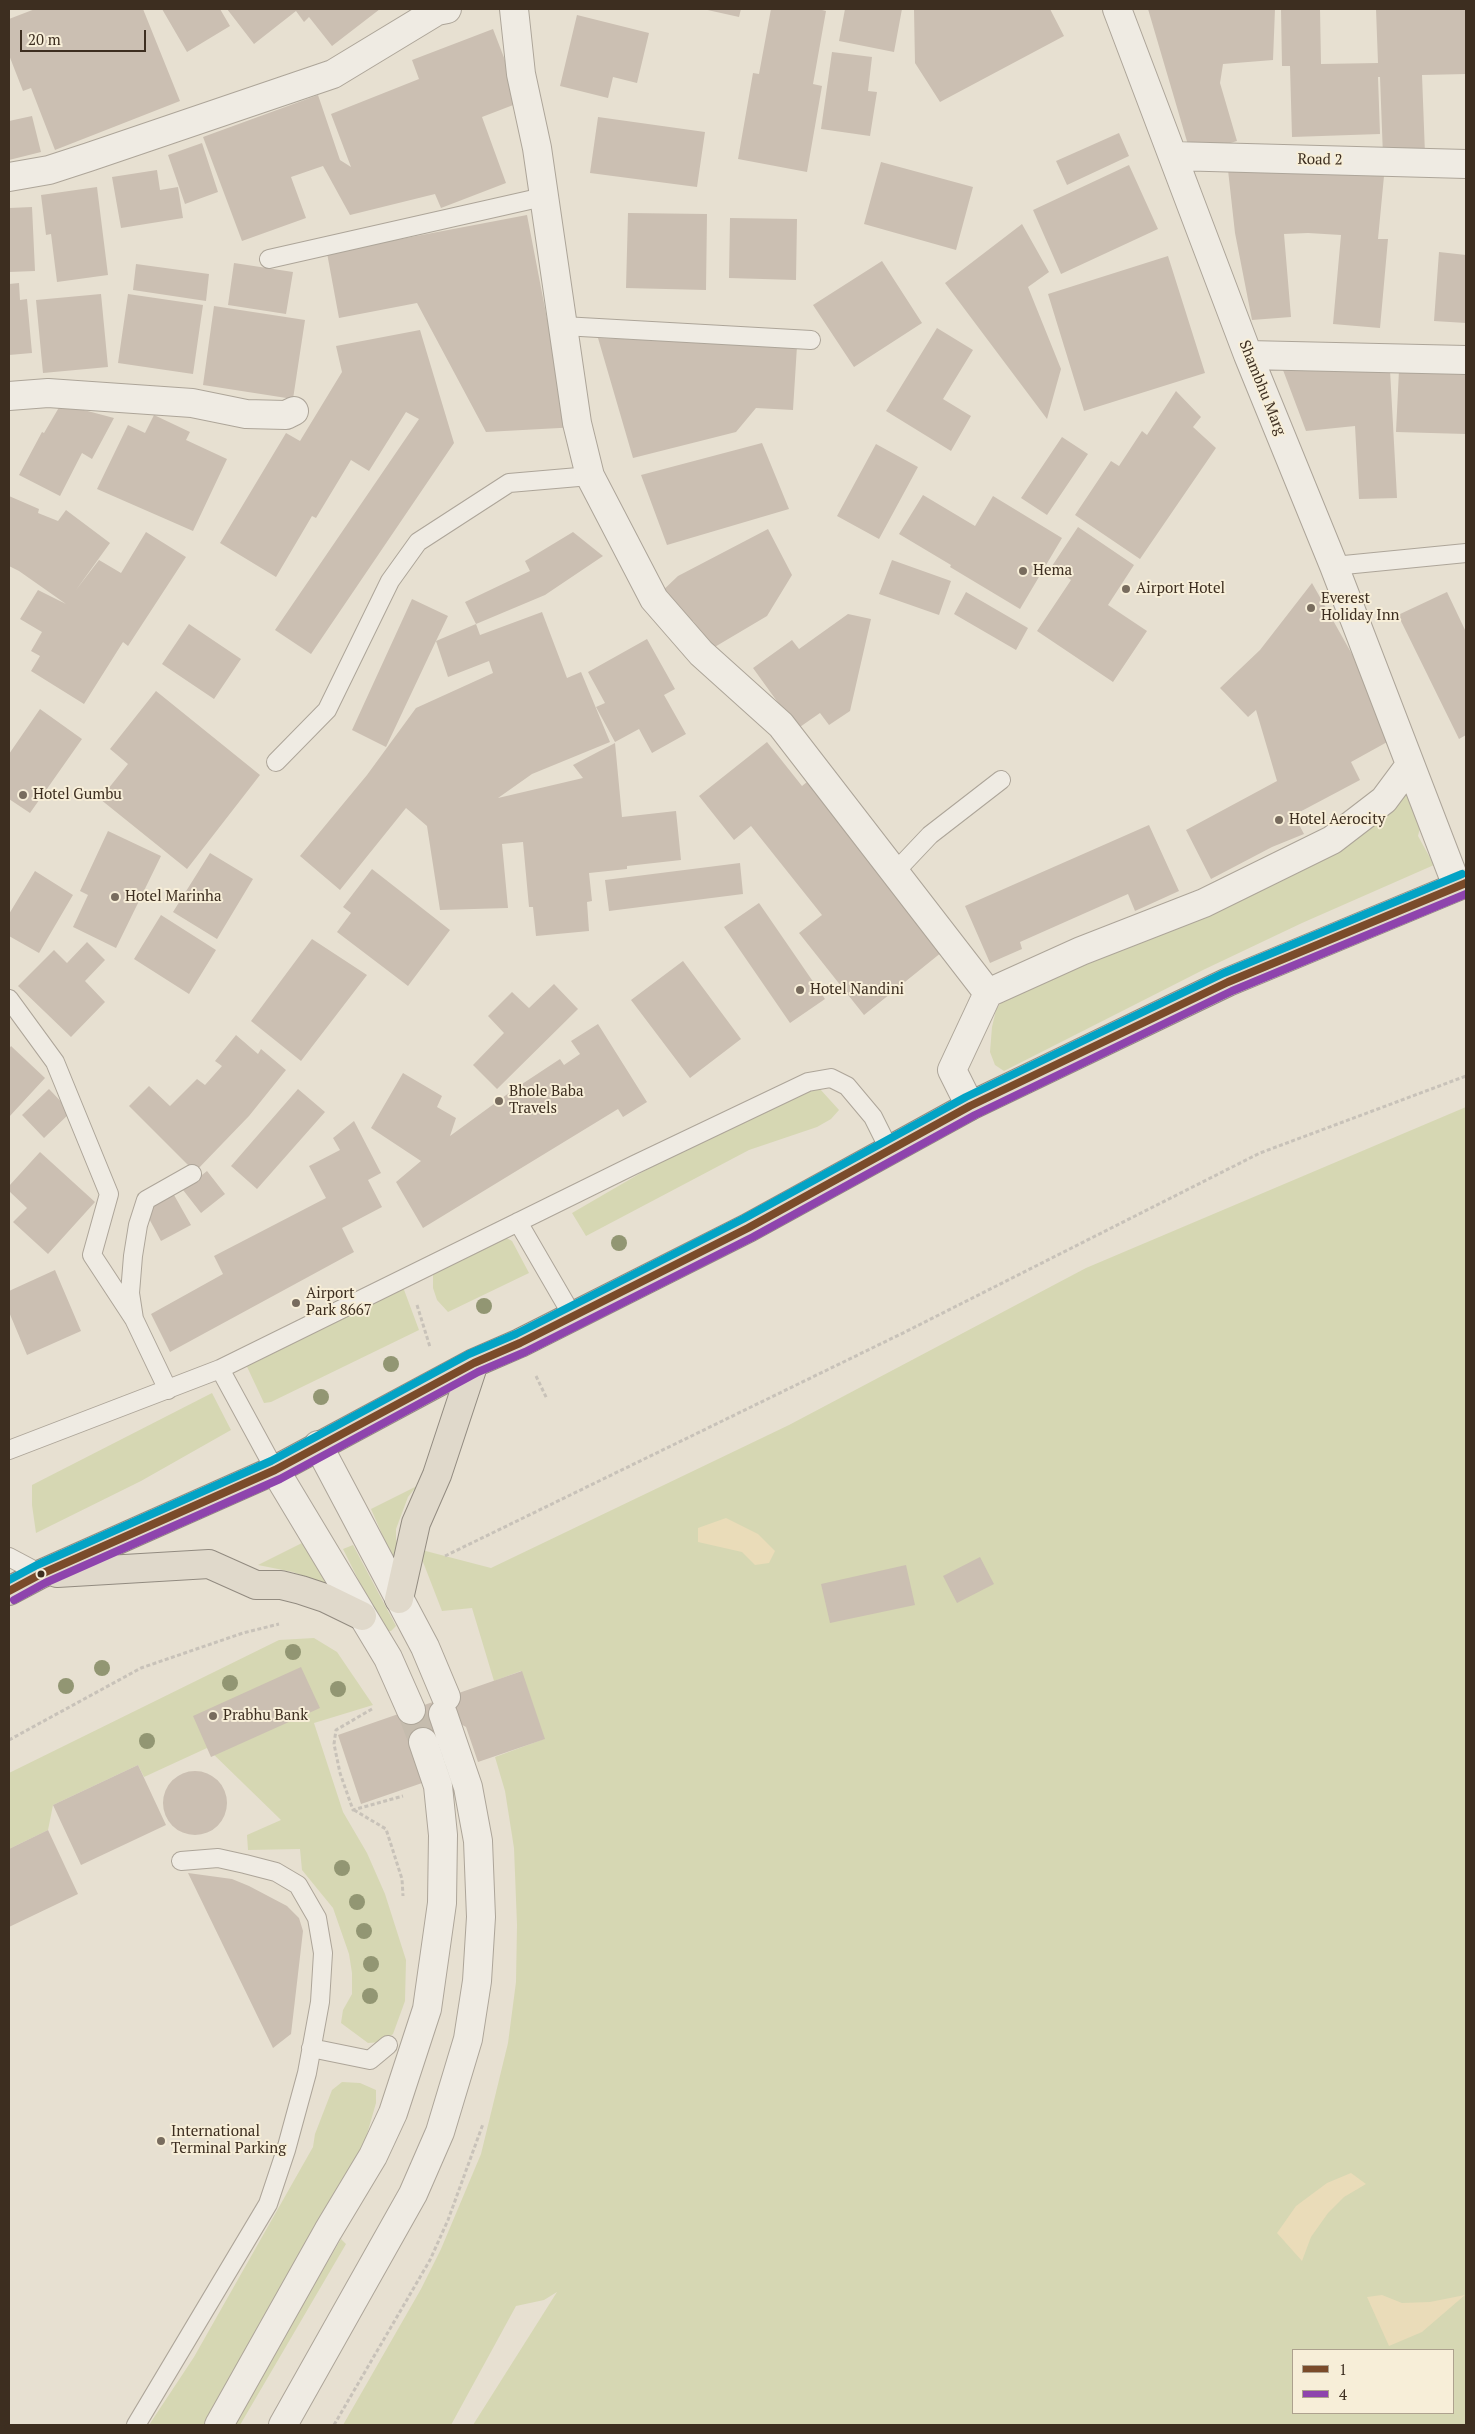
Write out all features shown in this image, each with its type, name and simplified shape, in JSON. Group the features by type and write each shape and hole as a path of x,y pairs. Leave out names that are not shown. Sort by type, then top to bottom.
{"highway":[{"path":"9,1591 40,1574 275,1470 318,1445 474,1363 520,1343 572,1315 748,1228 970,1106 1228,982 1462,885"},
{"path":"399,1599 416,1523 437,1475 474,1363"},
{"path":"40,1574 209,1564 256,1585 281,1585 325,1598 362,1616"}],"street":[{"path":"9,177 49,170 333,74 437,11 447,9"},
{"path":"514,9 521,74 537,148 577,423 590,476 654,599 701,653 781,725 988,993"},
{"name":"Shambhu Marg","path":"1117,9 1248,355 1334,566 1410,766 1462,885"},
{"name":"Road 2","path":"1173,156 1466,164"},
{"path":"1248,355 1466,360"},
{"path":"9,396 48,393 192,403 246,414 286,415 294,412"},
{"path":"970,1106 952,1070 988,993 1081,951 1204,903 1332,840 1384,800 1410,766"},
{"path":"283,2425 413,2194 440,2132 468,2039 477,1981 481,1918 478,1841 468,1787 445,1706 425,1647 318,1445"},
{"path":"275,1470 388,1658 411,1710"},
{"path":"219,2425 328,2231 373,2156 393,2113 427,2009 442,1902 443,1835 438,1786 423,1742"}],"lane":[{"path":"268,258 543,197"},
{"path":"564,326 810,340"},
{"path":"276,762 327,710 390,581 418,542 510,483 590,476"},
{"path":"1334,566 1466,552"},
{"path":"895,872 930,835 1001,780"},
{"path":"9,999 55,1062 109,1194 92,1255 134,1319 168,1390"},
{"path":"9,1450 220,1369 808,1082 831,1078 847,1086 873,1117 889,1149"},
{"path":"134,1319 130,1293 133,1256 138,1225 146,1200 192,1174"},
{"path":"518,1222 572,1315"},
{"path":"220,1369 275,1470"},
{"path":"9,1557 40,1574"},
{"path":"136,2425 268,2204 289,2140 307,2073 320,2002 323,1952 317,1918 298,1885 276,1872 218,1858 181,1861"},
{"path":"312,2048 370,2060 388,2045"}],"path":[{"path":"439,1559 905,1332 1260,1153 1466,1076"},
{"path":"408,1276 441,1382"},
{"path":"9,1740 141,1668 243,1633 281,1623"},
{"path":"353,1810 386,1829 402,1879 404,1904"}],"green space":[{"path":"1413,778 1422,820 1418,836 1434,865 1302,923 1203,970 1004,1071 995,1065 990,1052 992,1027 996,1010 1005,996 1236,892"},
{"path":"814,1085 839,1110 831,1119 817,1127 749,1150 586,1236 572,1213 701,1138"},
{"path":"1466,1107 1466,2425 473,2425 557,2292 544,2300 516,2306 451,2425 343,2425 421,2289 441,2249 481,2154 508,2043 516,1982 517,1925 514,1848 505,1791 495,1757 544,1739 521,1671 494,1681 472,1608 442,1611 418,1549 491,1568 789,1425 1086,1268"},
{"path":"503,1236 512,1241 529,1273 448,1312 437,1300 433,1288 433,1269"},
{"path":"400,1279 419,1330 271,1402 264,1403 242,1356"},
{"path":"212,1393 231,1430 141,1481 36,1533 32,1505 32,1485"},
{"path":"417,1486 408,1497 396,1529 396,1539 402,1563 396,1566 371,1509"},
{"path":"304,1542 328,1585 293,1572 258,1565"},
{"path":"353,1545 396,1626 391,1631 384,1631 343,1549"},
{"path":"314,1638 337,1652 373,1705 314,1723 343,1812 367,1853 385,1894 406,1960 405,2001 393,2034 382,2042 368,2043 341,2023 343,2010 352,1994 352,1973 349,1954 333,1908 302,1870 300,1849 248,1850 247,1835 281,1820 207,1748 144,1777 138,1765 53,1805 48,1830 9,1849 9,1773 279,1640"},
{"path":"342,2082 360,2083 376,2090 376,2103 363,2148 209,2425 149,2425 194,2357 313,2147 315,2134 332,2090"},
{"path":"341,2239 346,2244 240,2425 232,2425"}],"sand":[{"path":"726,1518 758,1534 775,1551 769,1563 755,1565 742,1552 698,1542 698,1528"},
{"path":"1351,2173 1366,2184 1344,2197 1328,2213 1311,2237 1302,2261 1277,2233 1296,2206 1327,2183"},
{"path":"1382,2295 1402,2303 1430,2302 1465,2295 1422,2332 1389,2346 1367,2297"}],"building":[{"path":"35,9 143,9 180,101 55,150 31,88 23,91 9,55 9,19"},
{"path":"162,9 220,9 230,26 187,52"},
{"path":"227,9 380,9 332,46 309,17 304,22 296,11 254,44"},
{"path":"703,9 741,9 739,17"},
{"path":"771,9 818,9 826,11 813,84 822,86 807,172 738,159 753,73 759,74"},
{"path":"845,9 902,9 894,52 839,41"},
{"path":"914,9 1050,9 1064,36 940,102 915,63"},
{"path":"1148,9 1275,9 1273,60 1223,64 1220,83 1237,141 1191,155"},
{"path":"1281,9 1320,9 1321,64 1378,63 1376,9 1466,9 1466,74 1422,75 1425,154 1383,156 1380,77 1378,77 1380,134 1292,137 1290,66 1282,66"},
{"path":"577,15 649,33 637,83 613,77 608,98 560,86"},
{"path":"493,29 521,102 482,117 506,183 441,208 435,194 350,215 323,166 291,177 306,218 242,241 203,137 318,95 340,160 351,167 331,114 419,79 412,60"},
{"path":"832,52 872,57 868,91 877,92 870,136 821,129"},
{"path":"32,116 41,152 9,160 9,121"},
{"path":"598,117 705,132 697,187 590,173"},
{"path":"1119,133 1129,156 1067,185 1056,161"},
{"path":"202,143 218,192 185,204 168,155"},
{"path":"881,162 973,187 956,250 864,224"},
{"path":"1129,165 1158,229 1061,274 1033,210"},
{"path":"157,170 160,190 178,187 183,218 121,228 112,177"},
{"path":"1228,170 1313,170 1384,176 1378,239 1388,239 1380,328 1333,324 1341,235 1284,234 1291,317 1252,320 1235,233"},
{"path":"97,187 108,275 57,282 51,234 46,235 41,195"},
{"path":"32,207 35,271 9,272 9,208"},
{"path":"628,213 707,214 706,290 626,288"},
{"path":"527,215 554,355 578,427 486,432 417,303 339,318 327,253"},
{"path":"730,218 797,219 796,280 729,278"},
{"path":"1022,224 1049,272 1028,287 1061,369 1047,419 945,283"},
{"path":"1439,252 1466,255 1466,323 1434,321"},
{"path":"1168,256 1205,373 1084,411 1048,294"},
{"path":"882,261 922,323 854,367 813,305"},
{"path":"234,263 293,272 286,314 228,305"},
{"path":"136,264 209,274 206,301 133,290"},
{"path":"19,283 20,300 27,299 32,353 9,355 9,284"},
{"path":"101,294 108,367 43,373 36,300"},
{"path":"128,294 203,305 193,374 118,363"},
{"path":"214,306 305,320 293,399 203,385"},
{"path":"937,328 973,350 943,399 971,416 951,451 886,411"},
{"path":"420,330 454,443 311,654 275,630 419,419 406,412 369,471 351,460 316,518 312,516 276,577 220,543 286,433 300,441 342,372 336,346"},
{"path":"598,338 797,346 793,410 756,408 736,432 633,458"},
{"path":"1283,370 1390,370 1397,498 1359,499 1355,426 1306,431"},
{"path":"1399,370 1466,372 1466,434 1396,432"},
{"path":"1176,391 1201,417 1193,427 1216,448 1140,559 1075,515 1111,461 1119,466 1142,431 1147,435"},
{"path":"61,404 114,418 92,459 82,453 60,496 19,475 42,432 44,433"},
{"path":"154,415 190,432 186,440 227,459 193,531 97,489 128,425 145,433"},
{"path":"1062,437 1088,454 1047,515 1021,498"},
{"path":"762,443 789,509 667,545 641,475"},
{"path":"876,444 918,467 879,539 837,516"},
{"path":"923,495 975,526 993,496 1062,538 1020,609 899,534"},
{"path":"9,496 39,509 38,513 58,521 66,510 110,543 76,590 99,560 121,573 146,532 186,557 128,646 123,642 84,704 31,671 40,656 31,651 42,632 20,619 38,590 66,604 9,566"},
{"path":"1078,527 1134,565 1108,605 1147,631 1113,682 1037,631 1071,580 1052,566"},
{"path":"768,529 792,575 767,616 713,648 693,621 686,629 658,595 678,576"},
{"path":"573,532 603,556 545,595 476,624 465,602 530,571 525,561"},
{"path":"892,560 951,581 939,615 879,594"},
{"path":"1312,583 1398,736 1351,762 1360,780 1294,815 1304,834 1272,847 1211,879 1186,830 1277,781 1256,710 1248,717 1220,688 1260,650"},
{"path":"966,592 1028,628 1016,650 954,614"},
{"path":"1447,592 1466,632 1466,735 1459,739 1398,615"},
{"path":"412,599 448,616 386,747 352,730"},
{"path":"542,612 567,678 581,672 610,742 532,774 498,798 583,778 573,765 615,743 622,817 676,811 681,860 627,866 627,869 589,873 592,901 587,902 589,931 536,936 533,907 529,907 523,842 502,844 508,908 440,910 427,826 406,808 340,890 300,856 367,775 416,708 493,673 489,661 448,677 436,641 476,624 480,635"},
{"path":"848,614 871,619 850,711 829,725 820,713 797,729 753,668 792,640 799,649"},
{"path":"189,624 241,659 214,699 162,664"},
{"path":"647,639 675,689 664,695 686,734 652,753 639,729 615,742 596,707 605,703 588,672"},
{"path":"156,691 260,775 187,869 100,799 128,764 110,749"},
{"path":"40,709 82,739 30,813 9,799 9,754"},
{"path":"767,742 802,786 807,782 942,952 864,1015 799,933 822,915 751,826 734,840 699,796"},
{"path":"1149,825 1179,891 1135,911 1128,894 1020,942 1022,949 990,963 965,906"},
{"path":"108,831 161,856 116,948 73,927 88,895 80,891"},
{"path":"210,853 253,879 217,939 173,912"},
{"path":"740,863 743,894 609,911 605,880"},
{"path":"372,869 450,930 408,986 337,932 351,913 343,907"},
{"path":"35,871 73,895 39,953 9,936 9,914"},
{"path":"759,903 825,999 790,1023 724,927"},
{"path":"161,915 216,950 189,994 134,959"},
{"path":"312,939 367,975 301,1061 251,1021"},
{"path":"87,942 105,960 85,981 105,1002 71,1037 18,986 54,950 67,963"},
{"path":"683,961 741,1039 690,1078 631,1000"},
{"path":"554,984 578,1009 497,1089 473,1065 504,1033 488,1016 512,992 529,1008"},
{"path":"598,1024 647,1102 623,1117 618,1109 423,1228 396,1182 421,1161 371,1128 403,1073 442,1096 437,1107 456,1118 450,1136 513,1090 560,1059 564,1065 580,1054 571,1041"},
{"path":"236,1035 258,1054 261,1049 286,1070 249,1116 195,1172 129,1106 149,1086 170,1106 197,1079 205,1085 222,1066 215,1061"},
{"path":"11,1046 45,1078 9,1117 9,1049"},
{"path":"49,1089 71,1112 44,1138 22,1115"},
{"path":"298,1089 325,1112 257,1189 231,1166"},
{"path":"354,1121 381,1173 368,1180 382,1207 342,1228 354,1252 170,1352 151,1314 223,1274 214,1256 326,1198 309,1166 340,1150 333,1138"},
{"path":"40,1152 95,1202 48,1254 13,1222 27,1208 9,1191 9,1186"},
{"path":"207,1171 225,1194 201,1213 183,1190"},
{"path":"174,1195 191,1225 161,1241 145,1211"},
{"path":"55,1270 81,1331 27,1355 9,1312 9,1291"},
{"path":"980,1557 994,1584 957,1603 943,1576"},
{"path":"906,1565 915,1605 830,1623 821,1584"},
{"path":"301,1667 320,1708 211,1757 193,1716"},
{"path":"522,1671 545,1739 478,1762 466,1727 443,1714 423,1742 425,1782 361,1804 338,1735"},
{"path":"138,1765 166,1825 81,1865 53,1805"},
{"path":"195,1771 207,1773 218,1780 225,1791 227,1803 225,1815 218,1826 207,1833 195,1835 183,1833 172,1826 165,1815 163,1803 165,1791 172,1780 183,1773"},
{"path":"48,1830 78,1894 9,1927 9,1849"},
{"path":"188,1873 232,1879 287,1906 299,1918 303,1931 291,2034 273,2048"}],"tunnel":[{"path":"411,1710 423,1742"}],"transit line":[{"path":"9,1580 37,1565 271,1461 469,1354 516,1334 743,1219 966,1097 1224,973 1462,874"},
{"name":"1","path":"9,1591 41,1574 275,1470 474,1363 520,1343 748,1228 970,1106 1228,982 1466,883"},
{"name":"4","path":"14,1600 45,1583 280,1479 478,1372 525,1352 753,1237 975,1115 1232,991 1466,894"}],"place":[{"name":"Hema","path":"1023,571"},
{"name":"Airport Hotel","path":"1126,589"},
{"name":"Everest Holiday Inn","path":"1311,608"},
{"name":"Hotel Gumbu","path":"23,795"},
{"name":"Hotel Aerocity","path":"1279,820"},
{"name":"Hotel Marinha","path":"115,897"},
{"name":"Hotel Nandini","path":"800,990"},
{"name":"Bhole Baba Travels","path":"499,1101"},
{"name":"Airport Park 8667","path":"296,1303"},
{"name":"Prabhu Bank","path":"213,1716"},
{"name":"International Terminal Parking","path":"161,2141"}]}
